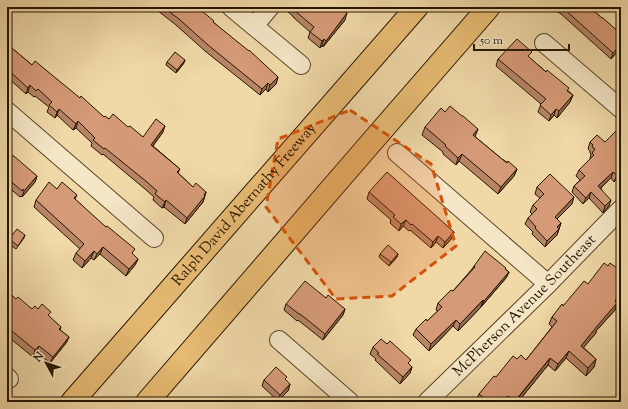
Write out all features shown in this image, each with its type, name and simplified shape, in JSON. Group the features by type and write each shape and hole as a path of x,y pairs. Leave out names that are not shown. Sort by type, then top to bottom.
{"highway":[{"name":"Ralph David Abernathy Freeway","path":"72,402 417,7"},
{"path":"147,402 358,156 489,7"}],"street":[{"path":"231,7 301,65"},
{"path":"254,26 270,7"},
{"path":"544,43 621,109"},
{"path":"7,111 154,238"},
{"path":"396,153 548,284"},
{"name":"McPherson Avenue Southeast","path":"433,400 619,215"},
{"path":"280,340 350,402"}],"highlighted area":[{"path":"350,110 431,164 456,246 392,296 336,299 266,207 278,139"}],"building":[{"path":"163,7 197,7 214,21 213,22 249,50 278,77 270,85 268,83 262,89"},
{"path":"293,7 319,7 325,12 329,7 339,7 347,13 326,41 324,39 322,41 310,32 314,27 295,11 296,10"},
{"path":"562,7 589,7 621,34 621,44 613,53"},
{"path":"517,39 532,52 528,56 546,72 547,70 569,88 567,91 573,95 559,111 556,109 551,115 540,105 546,99 498,59"},
{"path":"7,44 32,65 35,61 80,98 81,96 104,117 105,116 109,119 113,114 143,137 156,119 165,126 151,145 180,169 177,172 193,187 196,183 206,192 204,195 205,196 187,218 166,200 165,202 155,194 157,191 147,182 93,140 95,138 78,121 76,124 59,109 57,112 49,105 52,102 38,89 36,91 30,85 28,88 7,69"},
{"path":"175,52 185,60 177,70 167,62"},
{"path":"450,106 478,129 473,135 507,163 508,161 517,169 501,187 462,154 458,158 445,146 446,145 425,127 441,108 445,112"},
{"path":"620,127 621,171 617,175 613,172 598,186 611,200 605,206 591,192 586,198 574,186 585,176 579,170 594,155 592,153 595,149 592,147 593,145 590,142 597,135 605,142"},
{"path":"9,153 37,176 24,191 23,189 22,191 7,178 7,154 8,155"},
{"path":"387,172 454,232 445,242 438,236 433,242 406,220 401,224 393,217 395,215 369,192"},
{"path":"550,174 574,197 555,217 561,223 557,227 559,229 547,241 528,218 537,209 533,205 544,194 537,187"},
{"path":"49,182 57,189 62,182 77,195 74,198 106,227 107,226 135,249 132,253 138,259 129,269 103,247 97,254 94,251 85,261 76,253 84,244 36,200"},
{"path":"17,229 25,235 18,246 9,239"},
{"path":"388,245 398,254 391,262 380,254"},
{"path":"485,251 509,272 484,301 483,300 460,324 456,320 431,344 416,329 442,307 438,303 451,290 453,291 475,267 474,266"},
{"path":"604,263 608,266 610,263 621,271 621,293 615,301 617,303 581,346 596,359 588,368 569,351 558,364 550,358 515,401 508,396 502,402 489,402 479,394 494,376 496,377 513,356 517,359 521,355 526,360 557,321 552,317 562,304 563,306 584,281 588,284"},
{"path":"305,281 326,298 328,295 345,309 325,334 286,304"},
{"path":"7,291 16,299 18,297 32,309 35,306 38,309 42,304 51,312 48,315 61,327 59,329 69,337 53,357 39,346 35,350 7,327"},
{"path":"381,339 387,344 390,341 411,360 408,363 412,367 403,377 377,354 379,353 373,347"},
{"path":"276,367 287,377 285,379 290,384 280,395 264,380"}]}
